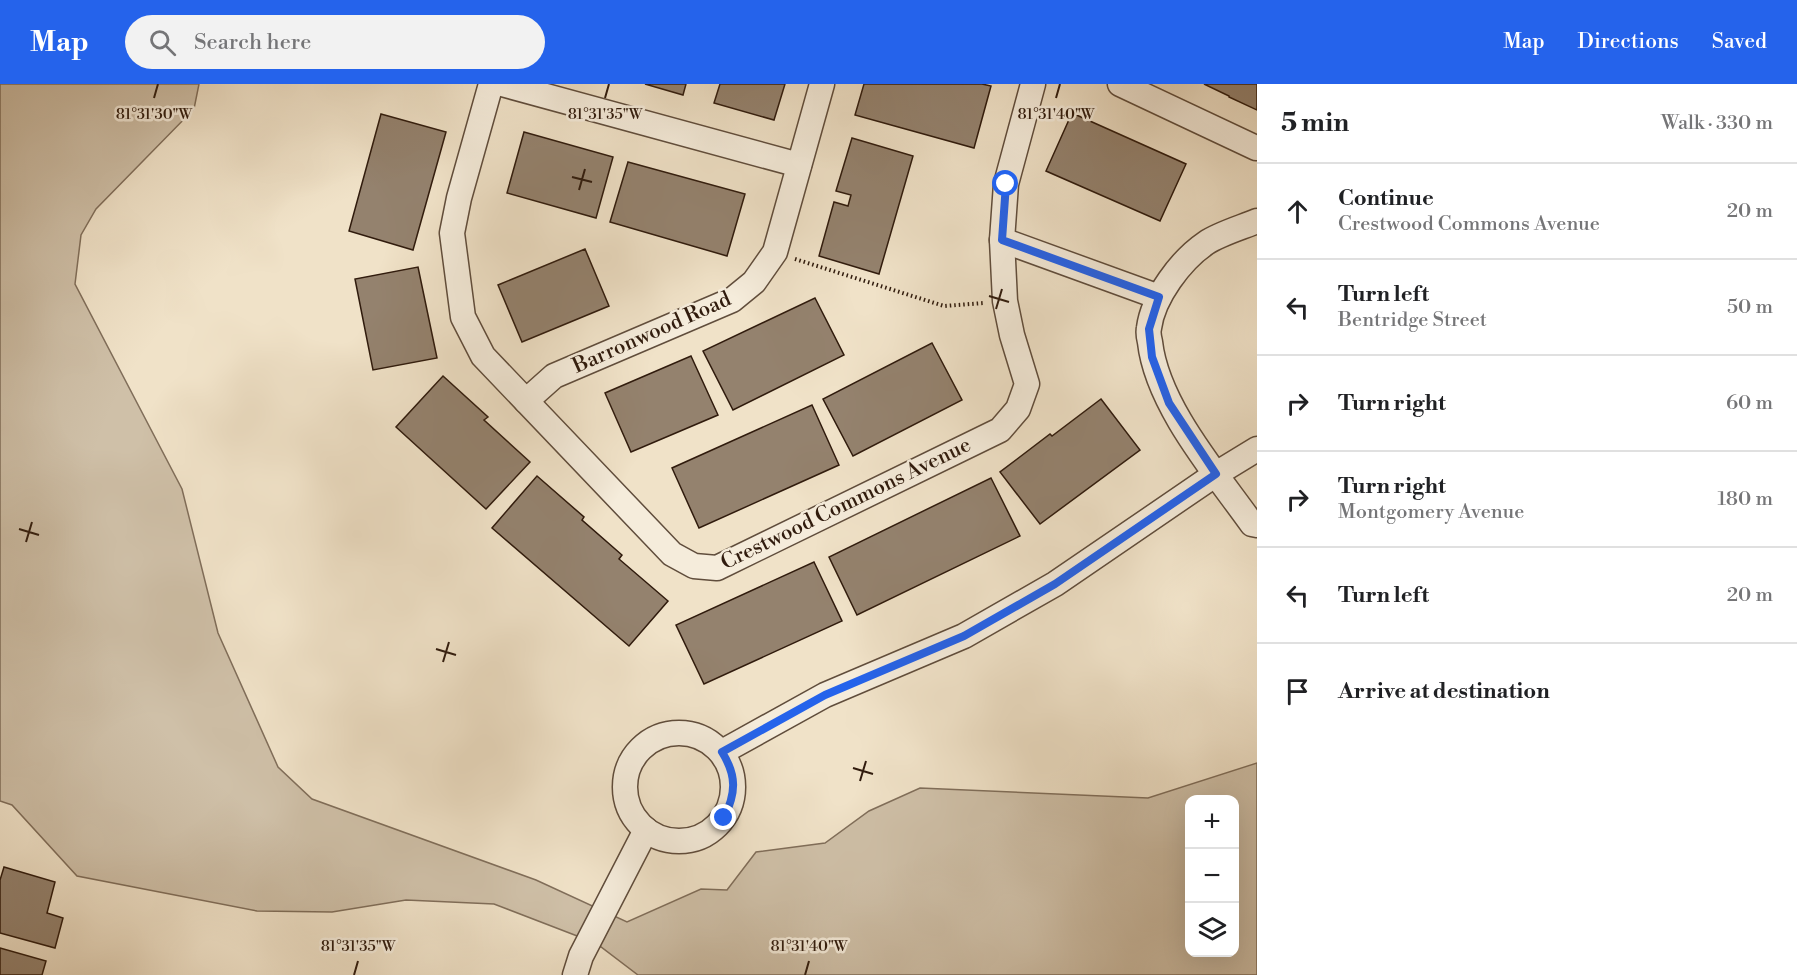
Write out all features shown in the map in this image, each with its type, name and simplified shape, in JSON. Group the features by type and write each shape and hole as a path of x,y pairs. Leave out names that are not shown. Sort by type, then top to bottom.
{"street":[{"name":"Crestwood Commons Avenue","path":"491,84 459,198 452,232 463,317 483,356 672,554 694,566 717,568 1000,430 1018,410 1027,384 1012,335 1005,301 1002,240 1006,184 1033,84"},
{"path":"502,84 799,165"},
{"name":"Barronwood Road","path":"526,401 554,376 732,300 754,282 775,252 822,84"},
{"path":"1120,84 1256,148"},
{"path":"1257,221 1207,242 1177,270 1159,297 1149,329 1152,357 1169,403 1252,524 1257,525"},
{"path":"1002,240 1159,297"},
{"path":"722,752 825,695 964,636 984,625 1055,584 1216,474 1257,449"},
{"path":"671,733 690,733 707,740 722,752 729,764 734,782 732,801 724,818 701,837 682,841 663,839 646,830 633,815 626,797 625,778 631,760 643,746 653,739 671,733"},
{"path":"575,975 581,956 646,830"}],"path":[{"path":"775,252 944,306 1005,301"}],"shaded area":[{"path":"0,84 199,84 194,109 96,209 81,235 75,284 182,489 218,633 278,767 312,799 536,880 627,922 701,889 727,890 756,852 825,843 869,811 920,788 1148,798 1257,763 1257,975 638,975 601,947 585,939 494,904 406,900 332,912 257,911 77,876 12,805 0,801"}],"building":[{"path":"645,84 686,84 683,95"},
{"path":"720,84 785,84 774,120 714,103"},
{"path":"864,84 982,84 991,86 974,148 855,115"},
{"path":"1204,84 1257,84 1257,110 1229,97"},
{"path":"1072,113 1186,164 1160,221 1046,171"},
{"path":"381,114 446,132 413,250 349,231"},
{"path":"524,132 613,157 596,218 507,193"},
{"path":"852,138 913,156 879,274 819,256 834,202 848,206 851,195 836,191"},
{"path":"628,162 745,194 727,256 610,222"},
{"path":"585,249 609,306 522,342 498,285"},
{"path":"418,267 437,358 373,370 355,279"},
{"path":"815,298 844,355 733,410 703,351"},
{"path":"932,343 962,400 853,456 823,399"},
{"path":"691,356 718,415 631,452 605,393"},
{"path":"443,376 488,417 484,420 530,462 486,509 396,427"},
{"path":"1101,399 1140,450 1040,524 1000,472"},
{"path":"812,405 839,465 699,528 672,468"},
{"path":"537,476 584,517 582,520 622,555 619,559 668,601 629,646 492,528"},
{"path":"991,478 1020,536 857,615 829,557"},
{"path":"814,562 842,621 704,684 676,625"},
{"path":"4,867 55,882 47,913 63,918 55,948 0,933 0,880"},
{"path":"0,948 46,961 42,975 0,975"}],"route":[{"path":"724,818 732,801 734,782 729,764 722,752 825,695 964,636 1055,584 1216,474 1169,403 1152,357 1149,329 1159,297 1002,240 1006,184"}]}
